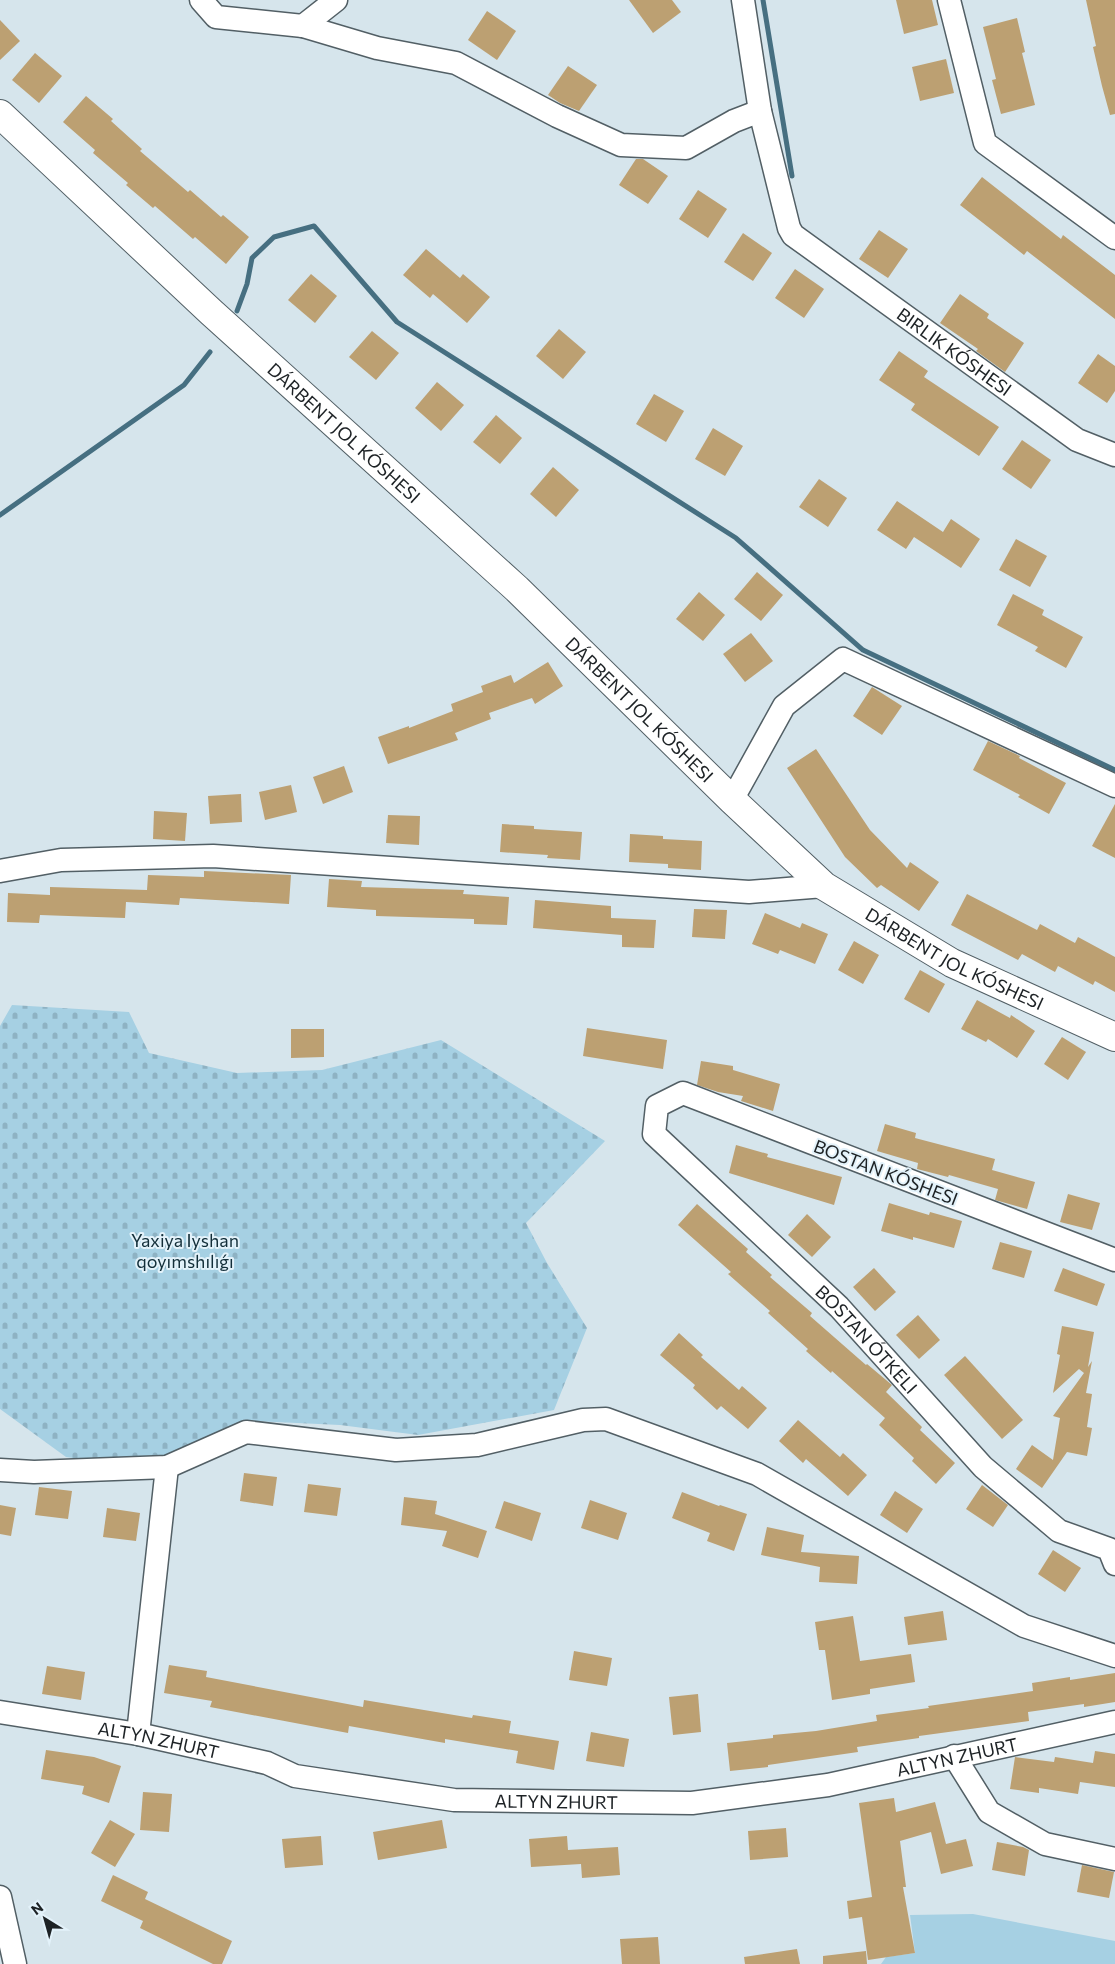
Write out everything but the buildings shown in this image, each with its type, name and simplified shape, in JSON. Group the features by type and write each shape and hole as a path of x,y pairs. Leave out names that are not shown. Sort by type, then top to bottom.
{"main road":[{"name":"DÁRBENT JOL KÓSHESI","path":"0,114 211,312 517,589 732,800 824,886 952,962 1115,1037"}],"street":[{"path":"201,0 216,17 303,26 377,48 456,63 557,116 621,145 686,148 734,122 760,111 743,0"},
{"path":"303,26 336,0"},
{"path":"949,0 985,143 1115,238"},
{"name":"BIRLIK KÓSHESI","path":"760,111 789,228 798,239 1077,440 1115,455"},
{"path":"732,800 784,706 844,659 1115,786"},
{"path":"0,871 61,860 213,856 749,892 824,886"},
{"name":"BOSTAN KÓSHESI","path":"657,1106 683,1093 1115,1260"},
{"name":"BOSTAN ÓTKELI","path":"657,1106 654,1134 839,1307 983,1467 1059,1531 1112,1556"},
{"path":"0,1470 34,1472 167,1467 246,1432 396,1450 477,1445 583,1420 606,1419 757,1474 1024,1626 1115,1656"},
{"path":"138,1734 167,1467"},
{"name":"ALTYN ZHURT","path":"0,1712 138,1734 266,1763 295,1776 454,1800 692,1803 828,1785 1115,1722"},
{"path":"954,1756 989,1812 1045,1844 1115,1859"},
{"path":"0,1897 15,1964"}],"green space":[{"name":"Yaxiya Iyshan qoyımshılıǵı","path":"12,1005 129,1012 149,1053 237,1073 322,1070 441,1040 605,1141 526,1223 547,1263 587,1328 554,1410 418,1435 340,1425 254,1421 136,1467 66,1457 0,1409 0,1026"},
{"path":"973,1914 1115,1941 1115,1964 881,1964 886,1957 915,1953 910,1915"}],"waterway":[{"path":"763,0 792,176"},
{"path":"237,311 247,284 252,258 274,237 314,226 397,322 736,538 863,650 1115,770"},
{"path":"0,515 184,385 210,352"}]}
